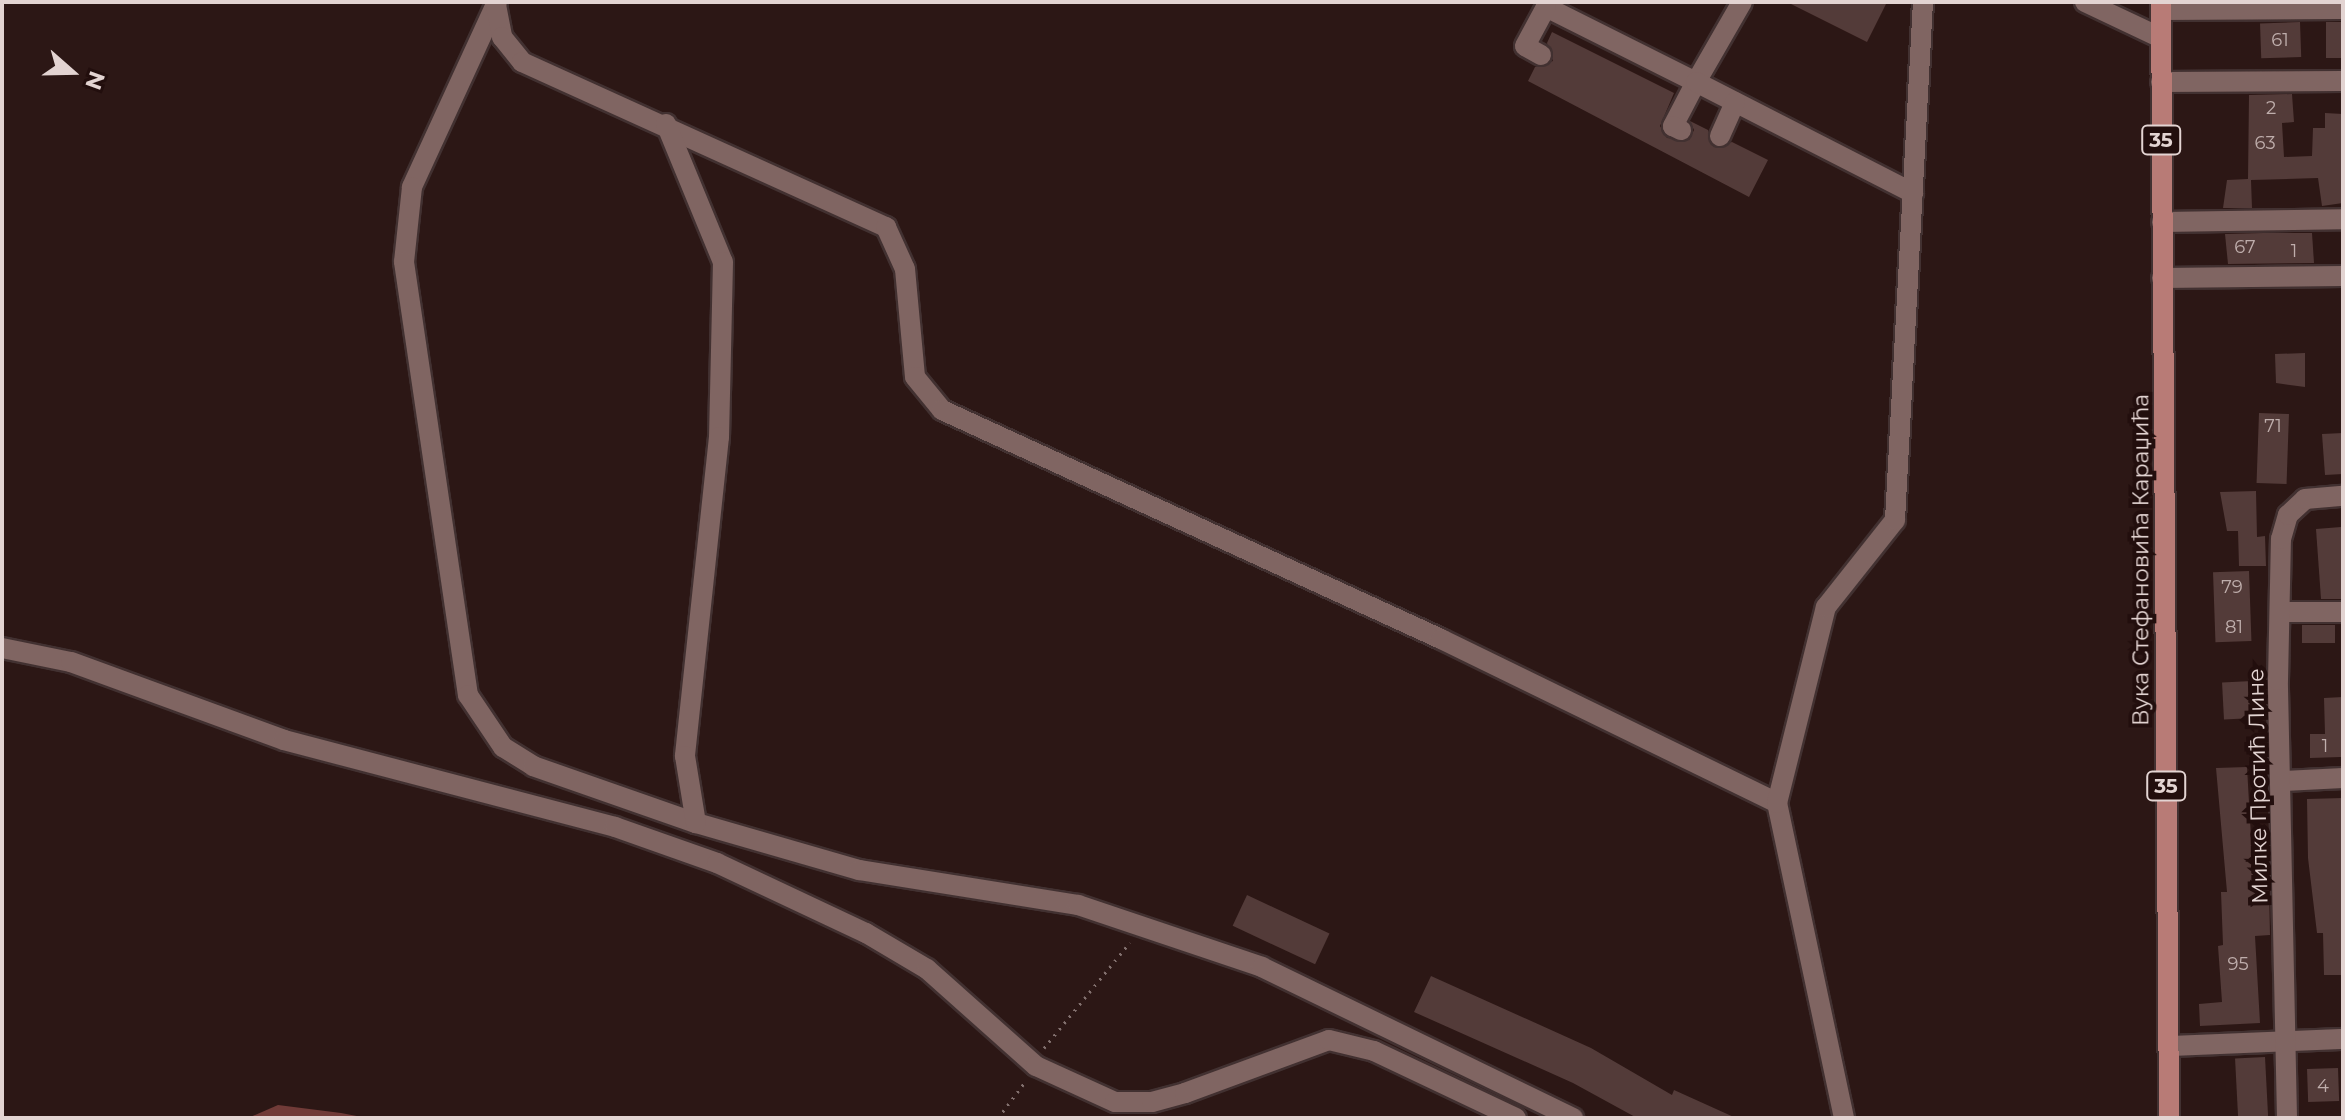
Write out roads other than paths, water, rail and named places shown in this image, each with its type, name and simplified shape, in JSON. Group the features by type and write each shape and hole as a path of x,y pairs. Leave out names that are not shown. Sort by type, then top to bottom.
{"main road":[{"name":"Вука Стефановића Караџића","path":"2161,6 2169,1118"}],"street":[{"path":"1681,130 1673,126 1742,2"},
{"path":"1844,1118 1777,803 1826,607 1895,520 1923,2"},
{"path":"2085,2 2161,38"},
{"path":"497,3 502,37 522,62 666,124 886,227 905,269 915,377 942,410 1441,639 1777,803"},
{"path":"497,3 412,187 404,262 468,695 503,747 533,766 696,823 859,870 1078,905 1262,967 1573,1118"},
{"path":"1541,55 1525,46 1548,5 1913,193"},
{"path":"2161,6 2343,9"},
{"path":"2161,82 2343,81"},
{"path":"1720,136 1735,102"},
{"path":"666,124 723,262 719,437 685,756 696,823"},
{"path":"2162,222 2343,219"},
{"path":"2162,278 2343,276"},
{"name":"Милке Протић Лине","path":"2287,1118 2281,539 2288,515 2305,499 2343,496"},
{"path":"2281,612 2343,612"},
{"path":"2,648 71,662 284,740 615,827 717,863 812,905 927,969 1036,1066 1115,1102 1152,1102 1329,1040 1374,1051 1516,1118"},
{"path":"2284,781 2343,778"},
{"path":"2169,1046 2343,1039"}]}
